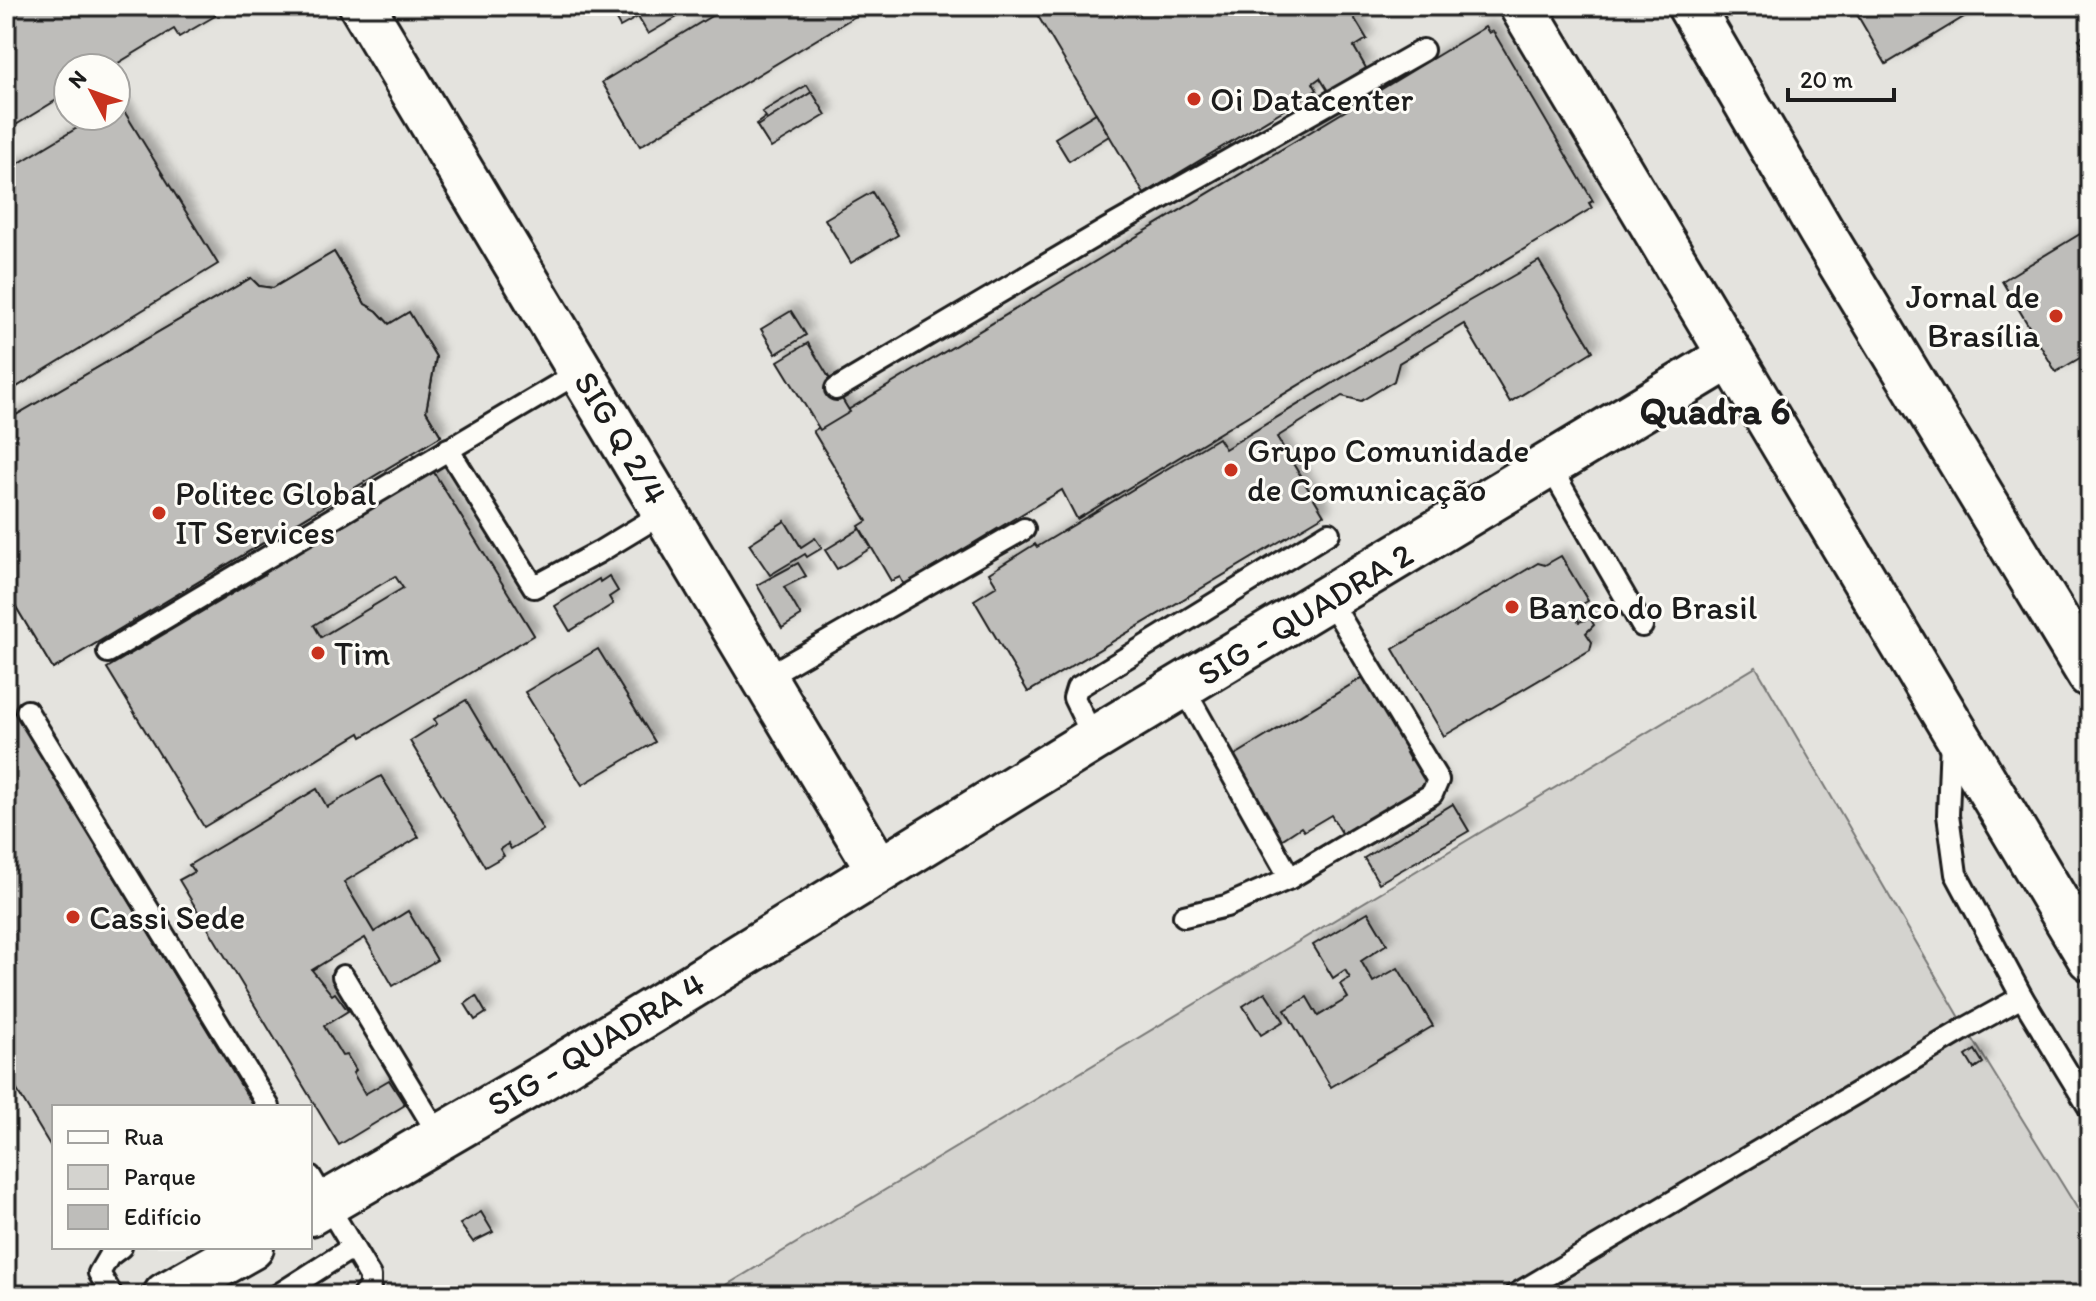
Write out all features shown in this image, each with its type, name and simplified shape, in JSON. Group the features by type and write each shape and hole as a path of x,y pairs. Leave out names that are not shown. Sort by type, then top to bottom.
{"street":[{"name":"SIG Q 2/4","path":"362,6 879,870"},
{"path":"1522,6 2090,958"},
{"path":"1690,6 1821,231 2090,675"},
{"name":"SIG - QUADRA 2","path":"879,870 1730,356"},
{"name":"SIG - QUADRA 4","path":"316,1197 440,1137 552,1072 879,870"},
{"path":"166,1295 247,1249"}],"lane":[{"path":"836,389 1107,229 1423,50"},
{"path":"108,652 581,371"},
{"path":"448,449 534,587 665,512"},
{"path":"1549,465 1642,626"},
{"path":"764,678 1024,529"},
{"path":"1094,739 1074,698 1077,688 1329,533"},
{"path":"1184,916 1226,906 1290,878 1432,794 1438,780 1329,599"},
{"path":"1183,687 1290,878"},
{"path":"27,711 268,1105"},
{"path":"1951,727 1948,815 1956,874 2022,997 2090,1109"},
{"path":"343,976 440,1137"},
{"path":"1515,1295 2022,997"},
{"path":"316,1197 370,1276 370,1287 363,1295"},
{"path":"278,1295 353,1247"},
{"path":"112,1295 99,1273 109,1256 118,1249"}],"shaded area":[{"path":"6,6 2090,6 2090,1295 6,1295"}],"green space":[{"path":"1756,667 1966,1028 2090,1229 2090,1295 710,1295"}],"building":[{"path":"6,6 209,6 215,16 179,37 174,29 132,55 132,52 52,52 52,103 6,131"},
{"path":"608,6 696,6 648,34 638,17 620,27"},
{"path":"728,6 872,6 640,146 602,82"},
{"name":"Oi Datacenter","path":"1032,6 1347,6 1367,39 1354,47 1366,68 1328,91 1320,78 1313,83 1317,90 1144,194"},
{"path":"1852,6 1982,6 1886,64"},
{"path":"1485,27 1489,33 1493,31 1593,201 1589,203 1592,208 1077,519 1062,490 904,585 900,577 891,581 859,526 867,521 813,431"},
{"path":"2090,32 2090,89 2081,74 2088,69 2085,64 2088,63 2079,48 2083,45 2079,39"},
{"path":"807,85 822,110 768,143 756,124 766,117 762,112"},
{"path":"812,92 826,115 771,148 757,126"},
{"path":"1096,113 1109,136 1069,161 1055,138"},
{"path":"132,124 218,264 15,388 6,373 6,171 71,132 132,132"},
{"path":"872,192 898,235 851,263 825,219"},
{"name":"Jornal de Brasília","path":"2090,228 2090,352 2056,372 2002,281"},
{"name":"Politec Global IT Services","path":"334,252 365,304 389,324 409,312 436,357 426,411 441,436 53,669 6,590 6,421 251,278 259,286 273,288","holes":["182,321 186,332 182,344 113,386 103,368","129,616 131,620 90,646 87,642"]},
{"name":"Politec Global IT Services","path":"334,252 365,304 389,324 409,312 436,357 426,411 441,436 53,669 6,590 6,421 251,278 259,286 273,288"},
{"name":"Grupo Comunidade de Comunicação","path":"1539,261 1593,351 1510,402 1464,324 1399,363 1394,381 1361,401 1342,396 1277,437 1324,515 1028,692 974,600 997,586 989,573 1218,438 1225,449"},
{"path":"791,311 806,335 776,354 761,329"},
{"path":"808,343 850,412 820,430 778,361"},
{"name":"Tim","path":"430,466 534,635 362,737 360,733 204,827 107,668 265,574 262,567","holes":["395,576 403,588 321,637 314,625"]},
{"path":"785,521 801,547 815,538 822,548 807,557 805,554 770,575 749,544"},
{"path":"860,529 871,548 837,569 825,550"},
{"path":"1561,556 1588,601 1572,610 1579,622 1590,618 1594,625 1586,633 1592,642 1590,650 1444,736 1393,649 1538,563 1545,565"},
{"path":"798,563 806,576 784,587 801,616 782,628 757,585"},
{"path":"609,576 618,591 609,597 613,604 570,631 555,606"},
{"path":"598,649 655,742 582,785 525,692"},
{"path":"1372,672 1417,747 1406,753 1410,760 1421,753 1445,791 1351,848 1331,815 1304,831 1301,827 1278,842 1227,760"},
{"path":"466,700 543,830 511,849 508,844 500,849 504,856 485,867 410,741 437,724 434,719"},
{"name":"Cassi Sede","path":"15,712 253,1105 52,1105 52,1149 6,1072 6,718"},
{"path":"381,776 419,837 344,882 374,932 408,911 437,960 393,986 365,938 312,970 348,1011 324,1026 342,1056 347,1055 365,1094 389,1080 405,1105 339,1145 179,880 194,872 189,865 317,789 327,807"},
{"path":"1453,804 1469,831 1379,883 1364,858"},
{"path":"1368,912 1387,944 1361,961 1373,982 1398,968 1433,1026 1331,1087 1285,1010 1307,997 1318,1016 1348,998 1340,984 1350,978 1345,970 1333,978 1313,945"},
{"path":"1265,992 1284,1021 1261,1035 1243,1006"},
{"path":"476,996 486,1013 475,1020 465,1004"},
{"path":"1975,1050 1983,1063 1974,1069 1966,1056"},
{"path":"481,1212 493,1232 473,1242 460,1224"}],"place":[{"name":"Oi Datacenter","path":"1194,99"},
{"name":"Jornal de Brasília","path":"2056,316"},
{"name":"Grupo Comunidade de Comunicação","path":"1231,470"},
{"name":"Politec Global IT Services","path":"159,513"},
{"name":"Banco do Brasil","path":"1512,607"},
{"name":"Tim","path":"318,653"},
{"name":"Cassi Sede","path":"73,917"}],"district":[{"name":"Quadra 6","path":"1715,411"}]}
